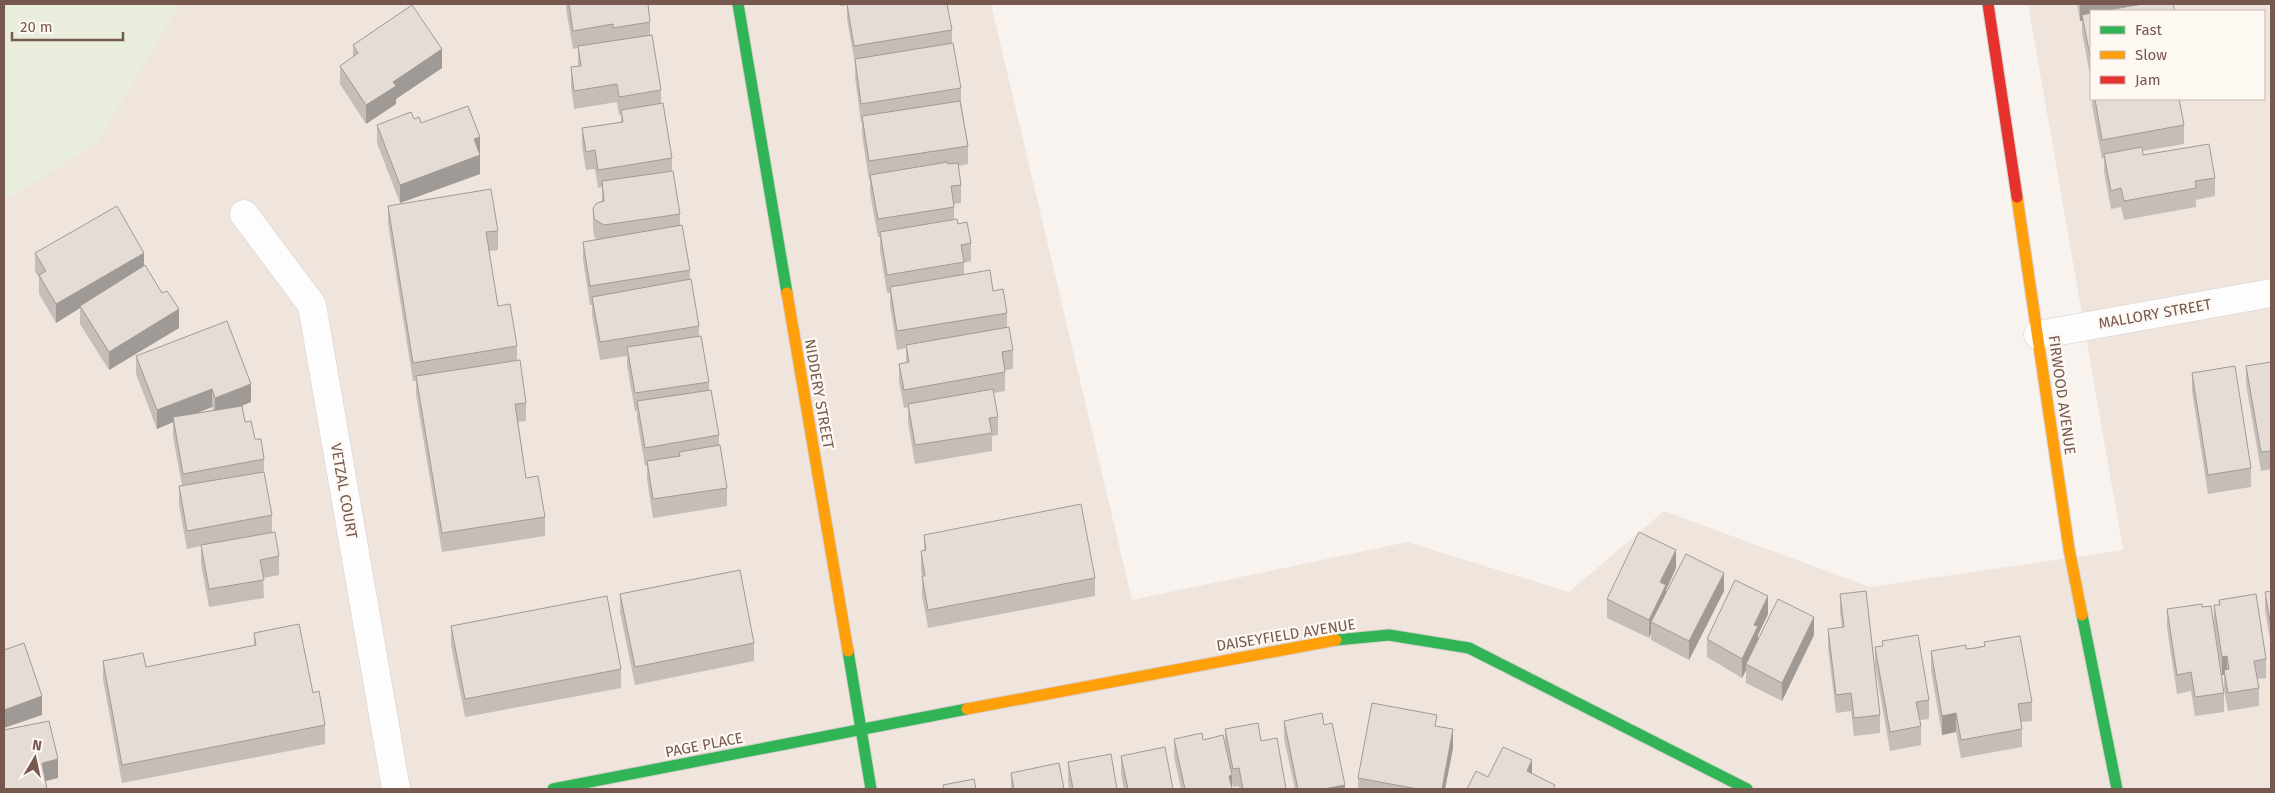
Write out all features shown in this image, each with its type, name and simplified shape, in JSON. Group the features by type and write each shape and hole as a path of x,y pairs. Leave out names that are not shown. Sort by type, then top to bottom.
{"street":[{"name":"NIDDERY STREET","path":"738,4 871,789"},
{"name":"FIRWOOD AVENUE","path":"1988,4 2069,549 2117,789"},
{"name":"VETZAL COURT","path":"244,214 312,304 396,789"},
{"name":"MALLORY STREET","path":"2038,335 2271,293"},
{"name":"DAISEYFIELD AVENUE","path":"861,730 1318,642 1389,635 1469,648 1747,789"},
{"name":"PAGE PLACE","path":"553,789 861,730"}],"shaded area":[{"path":"180,4 991,4 1132,600 1407,542 1569,592 1664,511 1870,587 2123,550 2028,4 2271,4 2271,789 4,789 4,201 97,142"}],"green space":[{"path":"4,4 180,4 97,142 4,201"}],"building":[{"path":"569,4 648,4 650,22 613,28 613,24 573,31"},
{"path":"847,4 947,4 952,30 854,46"},
{"path":"2143,4 2173,4 2175,10 2108,10"},
{"path":"412,5 442,49 393,82 396,86 366,105 340,66 358,53 353,45"},
{"path":"2090,13 2090,56 2082,15"},
{"path":"652,35 661,90 619,97 617,84 574,91 571,67 581,66 578,46"},
{"path":"953,43 961,88 861,104 855,59"},
{"path":"2095,100 2179,100 2184,125 2102,140"},
{"path":"960,101 968,146 869,161 862,116"},
{"path":"663,103 672,158 598,170 595,150 586,152 582,128 623,122 621,110"},
{"path":"468,106 480,137 474,139 480,155 400,185 377,125 411,112 414,119 419,117 421,123"},
{"path":"2209,144 2215,178 2195,181 2196,188 2124,201 2121,188 2111,191 2104,154 2142,147 2143,155"},
{"path":"947,162 948,164 958,163 961,185 951,186 954,207 878,219 870,175"},
{"path":"673,171 680,214 604,225 594,219 593,208 597,203 604,201 602,181"},
{"path":"491,189 498,231 486,232 498,306 510,304 517,346 413,363 388,206"},
{"path":"117,206 144,253 56,304 39,275 46,271 35,253"},
{"path":"957,219 958,224 967,222 971,243 961,245 964,262 887,275 880,232"},
{"path":"682,225 690,270 590,286 583,242"},
{"path":"145,265 162,293 167,291 179,309 109,352 80,306"},
{"path":"990,270 993,291 1003,289 1007,313 897,331 890,287"},
{"path":"691,279 699,326 600,342 592,297"},
{"path":"227,321 251,384 215,398 212,389 157,410 136,356"},
{"path":"1009,327 1013,350 1002,352 1005,372 904,390 899,364 909,362 906,345"},
{"path":"701,336 709,382 635,393 627,347"},
{"path":"520,360 526,403 515,404 526,478 538,476 545,517 442,533 416,376"},
{"path":"2271,362 2271,451 2261,452 2246,366"},
{"path":"2235,366 2251,468 2208,475 2192,373"},
{"path":"993,389 998,417 989,418 992,433 915,445 908,404"},
{"path":"711,390 719,435 645,448 637,401"},
{"path":"242,406 245,422 251,421 255,439 261,439 264,459 183,474 173,417"},
{"path":"720,445 727,488 653,499 647,461 680,456 679,452"},
{"path":"264,472 272,515 187,531 179,486"},
{"path":"1081,504 1095,578 928,610 922,576 925,576 921,551 926,550 924,535"},
{"path":"275,532 279,556 260,560 264,580 209,589 201,545"},
{"path":"1639,532 1676,550 1660,582 1666,585 1649,620 1607,599"},
{"path":"1686,554 1724,573 1689,641 1651,622"},
{"path":"740,570 754,643 635,667 620,594"},
{"path":"1735,580 1768,596 1754,625 1758,626 1742,659 1707,639"},
{"path":"1866,591 1880,715 1854,718 1851,693 1836,695 1828,629 1844,627 1840,594"},
{"path":"2271,591 2271,627 2265,592"},
{"path":"2256,594 2266,659 2254,661 2259,688 2228,693 2224,670 2229,669 2227,656 2222,657 2214,605 2220,605 2219,600"},
{"path":"607,596 621,669 465,699 451,626"},
{"path":"1778,599 1814,617 1782,683 1746,664"},
{"path":"2202,604 2202,607 2211,606 2224,693 2195,697 2191,672 2177,675 2167,609"},
{"path":"299,624 313,693 319,691 325,725 122,765 103,661 143,653 146,667 256,645 254,633"},
{"path":"1918,635 1929,700 1916,702 1921,726 1890,732 1875,647 1883,646 1882,641"},
{"path":"2020,636 2032,702 2018,704 2022,729 1961,740 1956,713 1942,716 1931,651 1966,645 1966,649 1976,648 1985,646 1984,642"},
{"path":"24,643 42,696 4,710 4,650"},
{"path":"1372,703 1437,715 1435,726 1453,729 1442,789 1418,789 1358,778"},
{"path":"1322,713 1324,725 1332,723 1345,785 1323,789 1298,789 1284,721"},
{"path":"49,721 58,759 42,763 47,789 4,789 4,730"},
{"path":"1258,723 1261,741 1277,738 1286,789 1243,789 1239,768 1233,769 1225,729"},
{"path":"1202,733 1203,740 1223,735 1232,775 1229,776 1232,789 1185,789 1174,739"},
{"path":"1165,747 1173,789 1128,789 1121,756"},
{"path":"1503,747 1532,760 1527,771 1555,785 1553,789 1467,789 1476,771 1488,777"},
{"path":"1111,754 1117,789 1073,789 1068,762"},
{"path":"1059,763 1064,789 1014,789 1011,773"},
{"path":"974,779 976,789 944,789 943,785"}],"traffic: fast":[{"path":"738,4 787,293"},
{"path":"2082,615 2117,789"},
{"path":"1336,640 1389,635 1469,648 1747,789"},
{"path":"848,651 871,789"},
{"path":"553,789 967,709"}],"traffic: slow":[{"path":"2017,197 2069,549 2082,615"},
{"path":"787,293 848,651"},
{"path":"967,709 1336,640"}],"traffic: jam":[{"path":"1988,4 2017,197"}]}
